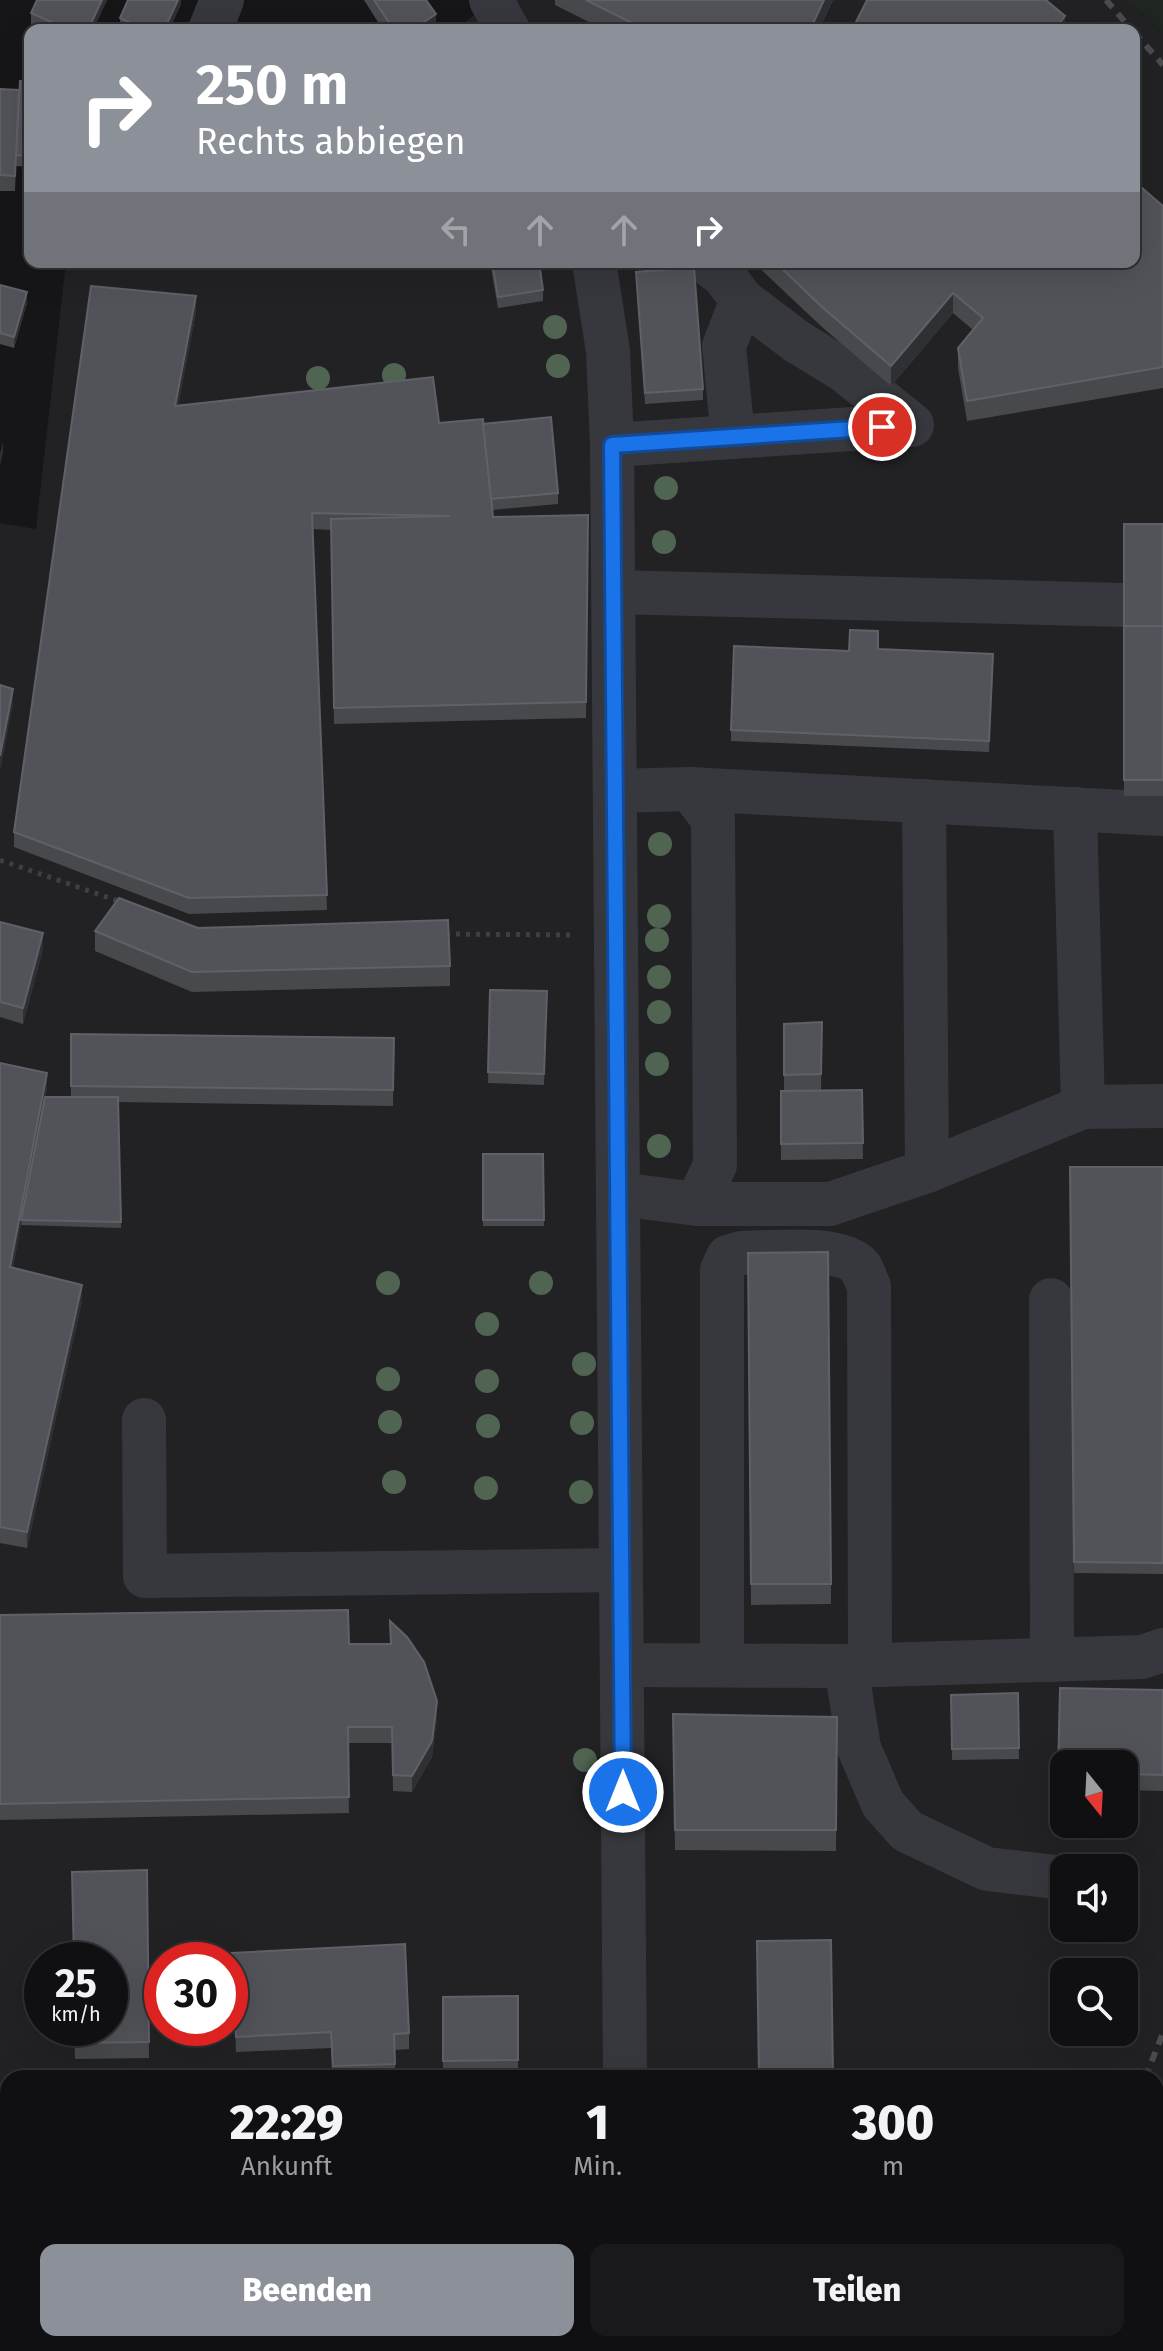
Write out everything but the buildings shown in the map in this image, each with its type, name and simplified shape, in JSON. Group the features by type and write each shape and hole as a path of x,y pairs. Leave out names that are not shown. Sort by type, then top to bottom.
{"street":[{"path":"212,24 222,0"},
{"path":"491,0 505,24"},
{"path":"607,268 617,936 625,2070"},
{"path":"612,445 912,425 845,371 796,341 742,300 724,276 714,268"},
{"path":"733,437 724,346 742,300"},
{"path":"613,592 1163,606"},
{"path":"615,791 690,789 1163,814"},
{"path":"690,789 713,819 715,1165 697,1204"},
{"path":"924,801 927,1171"},
{"path":"1075,809 1083,1107"},
{"path":"619,1194 697,1204 830,1204 927,1171 1083,1107 1163,1106"},
{"path":"722,1665 722,1270 728,1257 741,1253 829,1253 860,1266 869,1286 858,1665 859,1748 883,1804 907,1831 987,1869 1050,1876"},
{"path":"1051,1300 1052,1660"},
{"path":"144,1420 145,1576 621,1570"},
{"path":"622,1665 858,1665 1052,1660 1142,1657 1163,1650"}],"path":[{"path":"0,860 134,906"},
{"path":"444,934 617,936"}],"shaded area":[{"path":"484,0 1127,0 1163,34 1163,2070 0,2070 0,523 36,529 65,268 1140,268 1140,24 463,24 474,15"},
{"path":"1127,0 1163,0 1163,34"}],"railway":[{"path":"1106,0 1127,24"},
{"path":"1140,39 1163,65"},
{"path":"1148,2070 1163,2033"}],"route":[{"path":"623,1792 612,445 882,427"}]}
